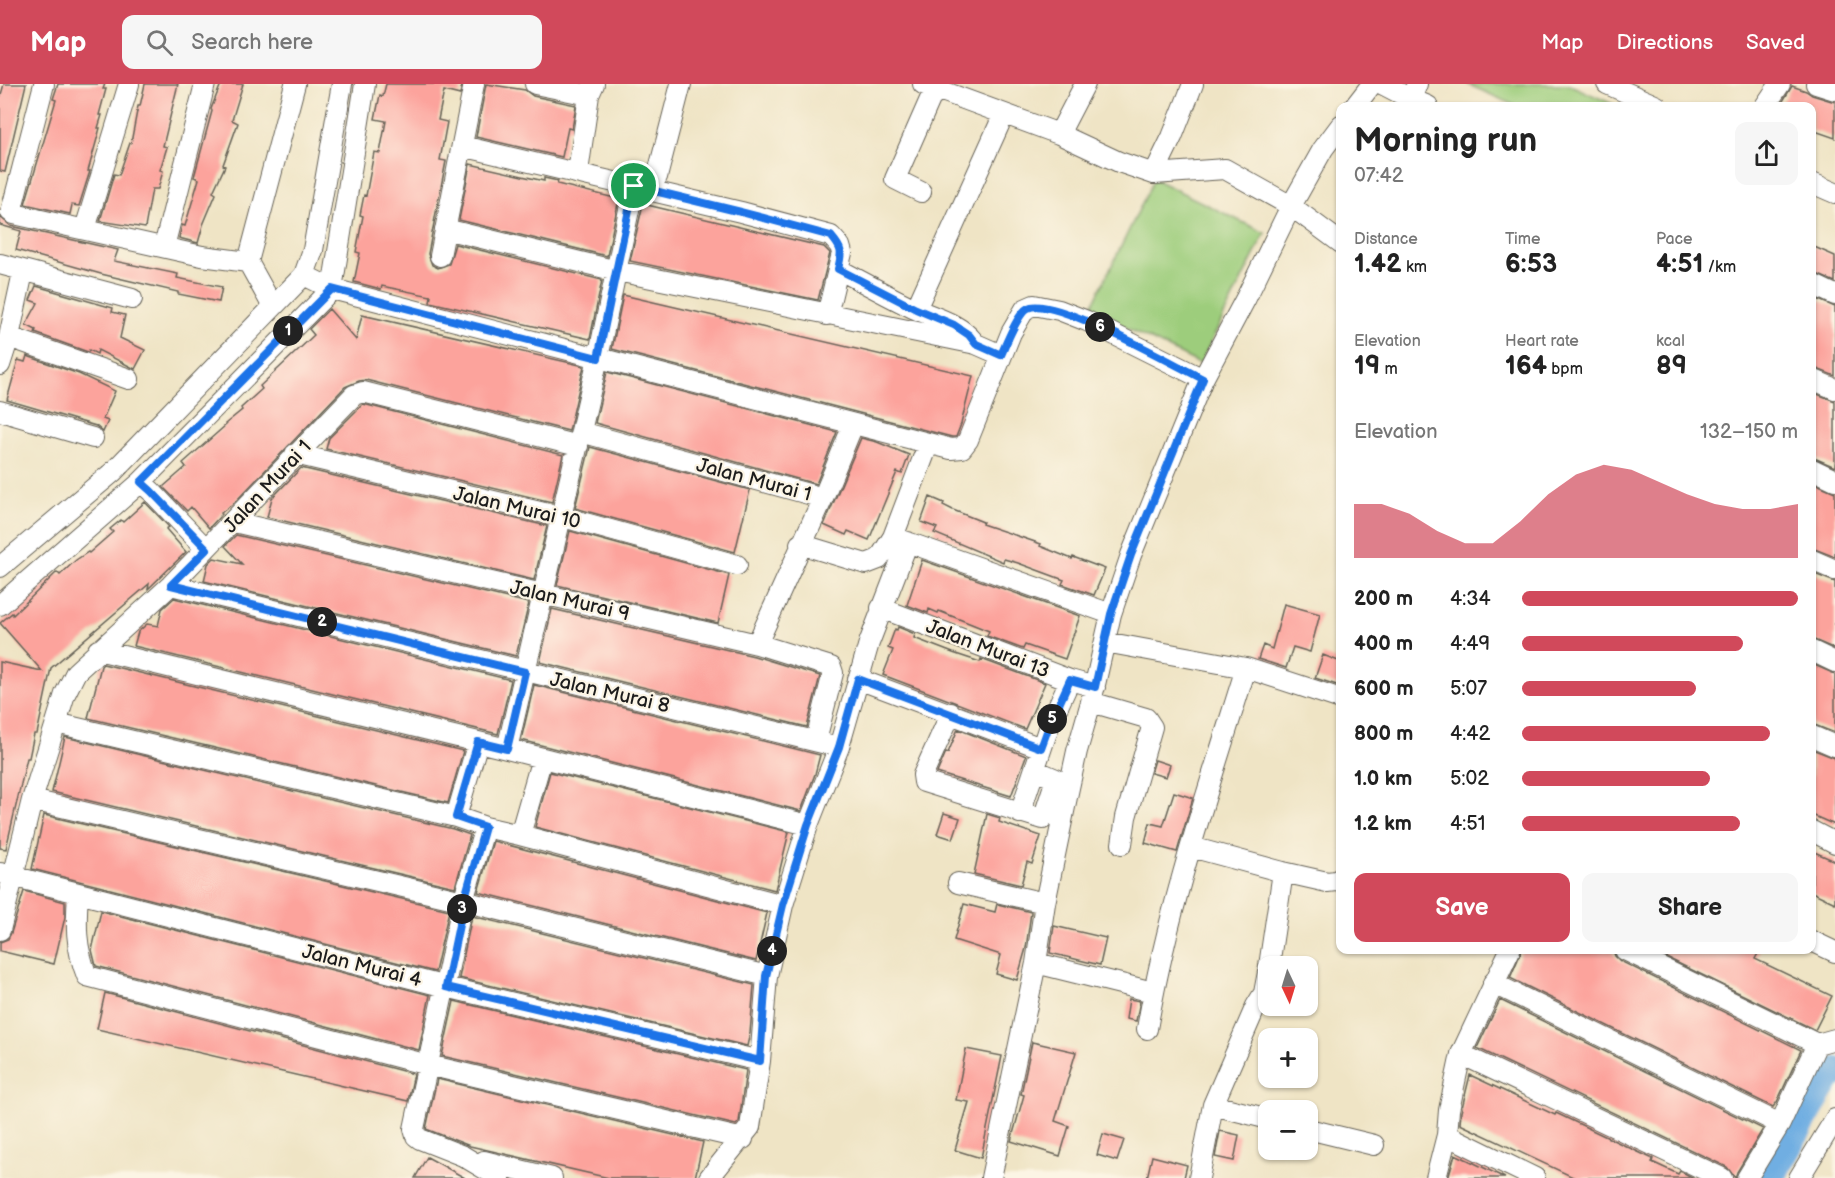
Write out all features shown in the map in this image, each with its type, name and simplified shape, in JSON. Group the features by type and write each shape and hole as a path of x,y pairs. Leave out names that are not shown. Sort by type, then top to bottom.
{"street":[{"path":"44,84 11,212 202,256 248,262"},
{"path":"85,229 129,84"},
{"path":"164,247 205,84"},
{"path":"273,307 248,262 295,84"},
{"path":"0,567 113,472 304,275 313,250 342,84"},
{"path":"0,605 141,482 332,289 365,84"},
{"path":"440,255 474,84"},
{"path":"535,84 592,89 578,172"},
{"path":"637,187 657,177 681,84"},
{"path":"1059,134 1085,84"},
{"path":"1154,174 1172,137 1193,84"},
{"path":"1358,102 1372,84"},
{"path":"1382,84 1419,96"},
{"path":"1607,84 1648,102"},
{"path":"1768,102 1780,84"},
{"path":"1816,84 1835,90"},
{"path":"921,192 895,179 929,86 1059,134 1119,162 1154,174 1195,172 1210,168 1226,169 1290,206 1336,239"},
{"path":"916,309 1004,114"},
{"path":"991,1178 1077,751 1093,695 1111,614 1131,555 1203,379 1246,298 1290,206 1323,149 1336,132"},
{"path":"462,146 578,172 831,236 840,246 842,253 827,315"},
{"path":"1816,185 1835,193"},
{"path":"507,749 637,187"},
{"path":"445,229 617,272 976,344 1001,355"},
{"path":"0,264 22,272 132,299"},
{"path":"838,269 916,309 954,325 969,335 976,344"},
{"path":"0,365 9,337 22,272"},
{"path":"304,275 332,289 928,445 951,449 962,448 968,440 1001,355 1024,309 1034,305 1044,306 1087,321 1203,379"},
{"path":"1816,286 1835,295"},
{"path":"9,337 129,379"},
{"path":"1816,381 1835,389"},
{"name":"Jalan Murai 1","path":"0,930 7,875 65,694 76,672 171,585 354,395 363,392 580,439 823,498"},
{"path":"0,411 93,438"},
{"path":"757,644 800,544 823,498 853,424"},
{"path":"710,1178 750,1128 760,1061 766,976 783,905 808,825 839,747 928,445"},
{"name":"Jalan Murai 10","path":"296,454 561,517 737,565"},
{"path":"1816,471 1835,480"},
{"path":"141,482 207,549"},
{"name":"Jalan Murai 9","path":"234,522 757,644 824,664 832,669 833,673 816,740"},
{"path":"900,540 1111,614"},
{"path":"800,544 867,564 879,559 900,540"},
{"path":"1816,562 1835,570"},
{"name":"Jalan Murai 8","path":"171,585 839,747"},
{"name":"Jalan Murai 13","path":"881,608 1070,680 1093,695 1146,718 1152,727 1126,817 1122,844"},
{"path":"1105,642 1246,668 1336,697"},
{"path":"98,650 808,825"},
{"path":"1816,653 1835,662"},
{"path":"1147,1029 1154,992 1191,847 1246,668"},
{"path":"858,679 1041,748"},
{"path":"951,713 923,775 924,782 1045,819 1056,779 1035,770 1049,726 1070,680"},
{"path":"56,723 456,817 485,827 520,834 783,905"},
{"path":"1816,738 1835,746"},
{"path":"456,817 478,742"},
{"path":"520,834 542,758"},
{"path":"32,800 464,901 766,976"},
{"path":"485,827 464,901 414,1129 416,1136 463,1156 500,1178"},
{"path":"1816,833 1835,843"},
{"path":"1191,847 1283,872 1327,882 1336,881"},
{"path":"1270,956 1283,872"},
{"name":"Jalan Murai 4","path":"7,875 446,987 760,1061"},
{"path":"958,883 1045,903"},
{"path":"78,893 76,930 79,956 87,976 428,1065 743,1139"},
{"path":"1816,943 1835,952"},
{"path":"1436,1178 1447,1136 1449,1110 1461,1054 1508,954"},
{"path":"1634,954 1826,1041 1747,1178"},
{"path":"1036,963 1154,992"},
{"path":"1493,982 1780,1124"},
{"path":"1199,1178 1213,1105 1258,1004"},
{"path":"1461,1054 1722,1178"},
{"path":"1213,1105 1258,1116"},
{"path":"1799,1178 1828,1141 1835,1119"},
{"path":"1318,1131 1374,1145"},
{"path":"1447,1136 1535,1178"},
{"path":"463,1156 552,1178"}],"green space":[{"path":"1467,84 1568,84 1608,102 1507,102"},
{"path":"1154,179 1265,233 1200,364 1090,310"}],"building":[{"path":"4,84 26,84 5,172 0,171 0,98"},
{"path":"58,84 105,84 103,89 106,89 99,115 102,115 98,128 100,128 88,171 90,171 79,206 72,205 70,214 25,204 56,100 53,99"},
{"path":"145,84 178,84 163,146 167,147 160,170 163,171 158,189 152,189 145,228 100,221 114,174 119,175 131,143"},
{"path":"221,84 243,84 232,120 238,123 223,165 225,166 213,192 216,194 198,243 179,238 182,225 185,226 199,179 194,177 211,109"},
{"path":"386,84 462,84 460,95 444,91 438,120 447,122 440,160 446,161 428,254 432,265 438,268 449,264 455,244 602,280 590,339 430,302 431,296 382,286 381,289 354,282 360,253 356,252 363,216 360,215 374,152 380,153 386,121 375,119 380,95 383,96"},
{"path":"486,84 525,90 533,96 576,105 572,129 568,128 562,157 476,137"},
{"path":"1792,86 1835,102 1835,138 1816,131 1816,102 1782,102"},
{"path":"470,164 544,181 544,178 558,181 557,184 619,199 607,256 459,220"},
{"path":"643,204 824,247 830,253 818,300 630,261"},
{"path":"0,217 11,226 118,250 114,261 178,274 177,278 222,287 219,302 178,294 178,292 101,274 16,250 21,231 0,225"},
{"path":"1816,248 1835,256 1835,282 1816,274"},
{"path":"36,286 113,308 112,312 125,315 120,338 145,350 135,369 98,350 97,354 89,350 88,352 35,333 36,330 26,325 38,303 30,300"},
{"path":"623,295 973,376 956,437 612,349"},
{"path":"1816,299 1835,307 1835,376 1816,369"},
{"path":"329,309 356,340 362,315 584,366 569,431 366,380 359,381 345,387 209,528 191,507 187,511 163,487 186,467 183,463 242,410 241,408 262,389 260,386 314,335 309,329"},
{"path":"27,356 79,374 115,391 103,419 108,421 103,432 96,426 7,400 18,360 25,362"},
{"path":"607,372 837,432 816,484 595,423"},
{"path":"1816,394 1835,401 1835,467 1816,459"},
{"path":"363,404 563,455 552,502 326,449 329,438"},
{"path":"861,438 909,455 902,474 897,472 869,540 848,531 846,535 824,525"},
{"path":"590,447 750,490 735,552 575,508"},
{"path":"301,468 547,526 534,580 267,517 272,498"},
{"path":"1816,484 1835,492 1835,557 1816,550"},
{"path":"930,497 953,510 983,522 982,524 1041,544 1040,546 1072,559 1073,557 1105,569 1094,595 1062,584 1064,580 1018,563 1004,559 1003,562 934,533 937,528 921,522"},
{"path":"145,502 169,527 166,529 186,552 148,589 149,584 51,668 37,734 34,734 29,758 27,758 6,849 0,848 0,662 42,671 0,623 12,613 13,615 57,572 60,575 76,560 89,553 113,532 110,529 121,520 123,522"},
{"path":"570,531 729,575 718,623 557,585"},
{"path":"236,535 529,603 516,656 204,581 208,564 214,558 242,564 225,546"},
{"path":"922,560 1080,616 1065,659 1025,645 1023,649 987,636 989,631 939,611 938,613 929,609 928,613 907,605"},
{"path":"1816,575 1835,582 1835,649 1816,641"},
{"path":"174,598 511,680 498,734 134,646 138,632 147,624 158,626 162,609"},
{"path":"1284,604 1320,614 1310,652 1293,647 1286,668 1258,659 1263,645 1272,649"},
{"path":"552,609 754,656 820,676 807,727 540,662"},
{"path":"898,627 915,634 914,638 953,653 980,662 981,659 1045,683 1025,729 883,675 893,650 888,648 895,629 897,630"},
{"path":"1323,655 1336,660 1336,685 1315,678"},
{"path":"103,664 463,751 448,803 88,718"},
{"path":"1816,666 1835,674 1835,733 1816,726"},
{"path":"534,685 820,755 801,811 521,740"},
{"path":"958,729 1026,756 1011,796 937,773"},
{"path":"65,737 453,829 470,835 455,887 52,792"},
{"path":"1816,751 1835,758 1835,825 1816,817"},
{"path":"1155,760 1170,765 1166,777 1151,773"},
{"path":"550,772 789,832 775,890 535,827"},
{"path":"1174,792 1193,798 1177,852 1145,843 1150,823 1163,826"},
{"path":"944,813 960,818 953,839 937,834"},
{"path":"987,814 1000,818 999,822 1041,836 1032,864 1027,862 1021,885 974,874"},
{"path":"44,815 449,910 435,972 32,869"},
{"path":"493,841 767,913 756,961 478,892"},
{"path":"1816,853 1835,861 1835,903 1816,894"},
{"path":"24,891 65,902 65,917 54,964 0,951 0,942 8,939 11,933"},
{"path":"964,904 995,912 997,904 1031,912 1026,948 1017,980 996,974 1001,955 954,940"},
{"path":"101,911 430,995 419,1050 96,966 92,950"},
{"path":"472,916 754,985 747,1046 459,978"},
{"path":"1054,926 1106,938 1100,965 1050,953"},
{"path":"1520,954 1614,954 1620,961 1801,1050 1773,1107 1510,978"},
{"path":"1659,954 1758,954 1755,959 1832,996 1815,1030"},
{"path":"105,993 414,1074 408,1101 97,1029"},
{"path":"1129,999 1140,1001 1136,1021 1126,1019"},
{"path":"1500,1000 1763,1129 1735,1178 1727,1167 1477,1048"},
{"path":"454,1001 746,1070 739,1122 736,1125 442,1056"},
{"path":"1032,1042 1076,1052 1055,1121 1069,1126 1060,1156 1011,1141 1024,1095 1021,1094"},
{"path":"966,1049 1002,1056 981,1158 955,1150 969,1102 956,1100"},
{"path":"1470,1075 1653,1159 1652,1162 1678,1174 1680,1171 1694,1178 1575,1178 1460,1124"},
{"path":"437,1079 703,1142 695,1178 609,1178 470,1146 426,1129"},
{"path":"1220,1131 1239,1135 1234,1161 1215,1157"},
{"path":"1103,1134 1124,1140 1117,1161 1097,1155"},
{"path":"1455,1154 1470,1161 1505,1178 1448,1178"},
{"path":"1152,1156 1187,1165 1184,1178 1147,1178"},
{"path":"427,1157 465,1178 415,1178"}],"waterway":[{"path":"1769,1178 1829,1074 1835,1072"}],"route":[{"path":"634,186 831,236 840,246 842,253 838,269 916,309 954,325 969,335 976,344 1001,355 1024,309 1034,305 1044,306 1087,321 1203,379 1131,555 1111,614 1095,687 1070,680 1041,748 858,679 839,747 808,825 783,905 766,976 760,1061 446,987 464,901 485,827 456,817 478,742 507,749 525,672 171,585 207,549 141,482 332,289 598,358 634,186"}]}
